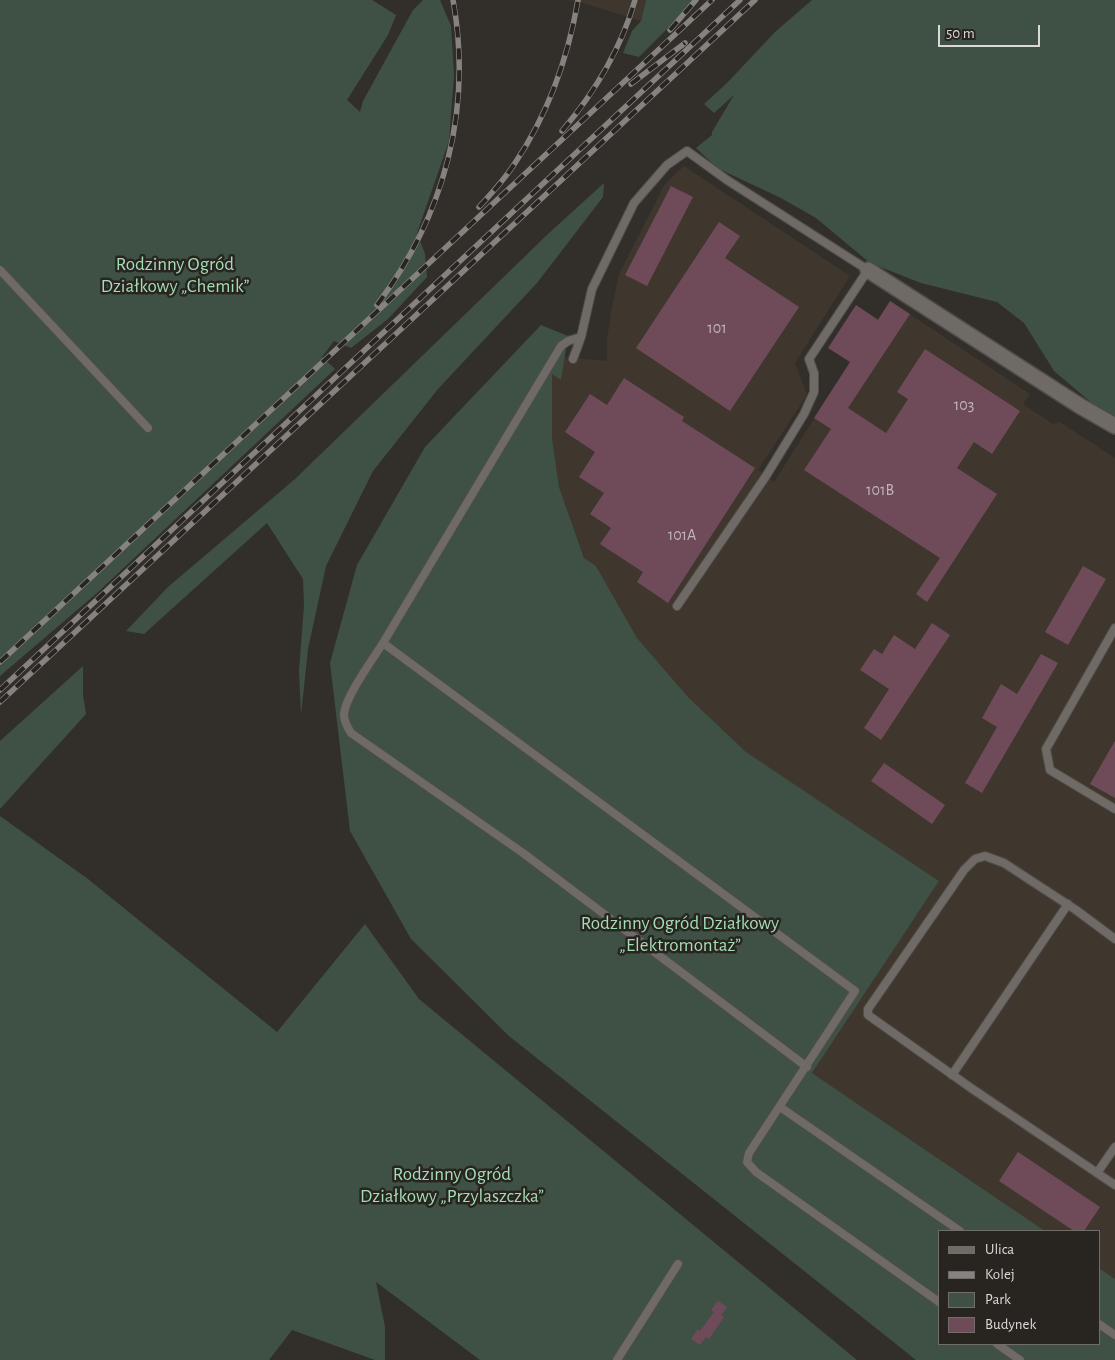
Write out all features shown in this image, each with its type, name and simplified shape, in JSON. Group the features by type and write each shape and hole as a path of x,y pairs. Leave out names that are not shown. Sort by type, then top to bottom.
{"street":[{"path":"868,270 1080,406 1115,426"}],"lane":[{"path":"573,358 581,336 592,289 634,203 667,165 687,151 727,180 868,270 810,359 814,373 814,392 804,414 766,476 677,606"},
{"path":"0,270 148,428"},
{"path":"581,336 561,346 383,644 357,683 344,711 346,723 351,733 523,853 807,1067"},
{"path":"1115,628 1046,749 1050,770 1115,809"},
{"path":"383,644 855,991 749,1153 747,1162 756,1172 938,1301"},
{"path":"1115,940 1068,904 1004,863 985,856 975,859 964,870 868,1008 868,1015 952,1075 1115,1185"},
{"path":"952,1075 1068,904"},
{"path":"780,1107 959,1230"},
{"path":"1097,1173 1115,1147"},
{"path":"617,1360 678,1264"},
{"path":"1100,1325 1115,1335"},
{"path":"998,1345 1020,1360"}],"shaded area":[{"path":"562,0 646,0 641,21 577,1"},
{"path":"684,166 850,276 795,363 807,395 758,470 774,482 850,362 856,305 878,319 890,301 1030,394 1023,404 1053,424 1060,422 1115,458 1115,1279 1100,1269 1100,1230 1044,1230 812,1073 939,881 746,752 688,697 637,638 596,566 584,558 559,487 552,438 552,373 561,380 564,357 607,361 607,340 619,274 665,184"}],"green space":[{"name":"Rodzinny Ogród Działkowy „Chemik”","path":"0,0 372,0 396,15 388,35 347,100 360,112 363,101 413,10 423,0 440,0 451,26 454,75 449,141 417,233 425,254 427,277 388,319 351,348 334,341 322,357 335,369 97,593 0,676"},
{"path":"646,0 696,0 639,57 623,53 632,31 641,21"},
{"path":"812,0 1115,0 1115,416 1093,404 1054,371 1024,323 997,302 921,283 870,263 816,218 781,198 717,168 696,148 712,135 734,95 714,113 704,104 727,83 775,32"},
{"path":"604,183 603,197 537,283 438,389 373,471 326,566 308,649 301,715 299,670 304,606 303,579 267,523 144,634 126,631 168,587 295,479 548,234"},
{"name":"Rodzinny Ogród Działkowy „Elektromontaż”","path":"541,325 568,336 561,380 552,374 552,438 559,487 584,558 596,566 637,638 688,697 746,752 939,881 812,1073 1044,1230 938,1230 938,1345 1100,1345 1100,1269 1115,1279 1115,1360 916,1360 509,1036 411,939 350,831 330,663 357,565 425,447"},
{"path":"83,666 83,695 86,714 0,809 0,741"},
{"name":"Rodzinny Ogród Działkowy „Przylaszczka”","path":"0,816 88,879 277,1032 365,924 419,999 857,1360 480,1360 376,1282 385,1327 385,1360 375,1360 292,1330 269,1360 0,1360"}],"building":[{"path":"671,186 693,197 647,286 625,275"},
{"path":"719,222 740,236 725,258 799,307 730,411 636,348"},
{"path":"890,301 910,314 848,408 886,433 908,399 897,392 925,349 1020,411 992,454 974,442 957,468 997,494 927,602 916,594 940,558 804,470 831,429 814,418 850,362 828,348 856,305 878,320"},
{"path":"624,378 684,417 682,421 755,468 668,603 637,582 643,572 600,544 611,528 590,514 604,493 579,477 595,452 565,432 590,394 607,405"},
{"path":"1083,566 1106,579 1068,645 1045,632"},
{"path":"932,623 950,635 881,740 864,728 889,689 860,670 874,649 882,654 894,635 915,649"},
{"path":"1041,654 1058,663 982,793 965,783 997,727 982,718 1001,684 1017,694"},
{"path":"1115,741 1115,798 1090,784"},
{"path":"884,763 945,805 932,824 871,781"},
{"path":"1018,1152 1100,1207 1085,1230 1072,1230 999,1181"},
{"path":"718,1301 727,1307 721,1315 724,1317 709,1339 706,1337 700,1345 691,1339 698,1329 700,1331 714,1312 711,1310"}],"railway":[{"path":"377,305 400,271 420,235 436,198 448,160 459,82 458,41 453,0"},
{"path":"479,207 511,169 527,144 547,105 569,43 578,0"},
{"path":"562,131 606,69 622,36 635,0"},
{"path":"670,30 696,0"},
{"path":"0,662 712,0"},
{"path":"0,690 740,0"},
{"path":"0,702 755,0"},
{"path":"631,84 685,43"}]}
